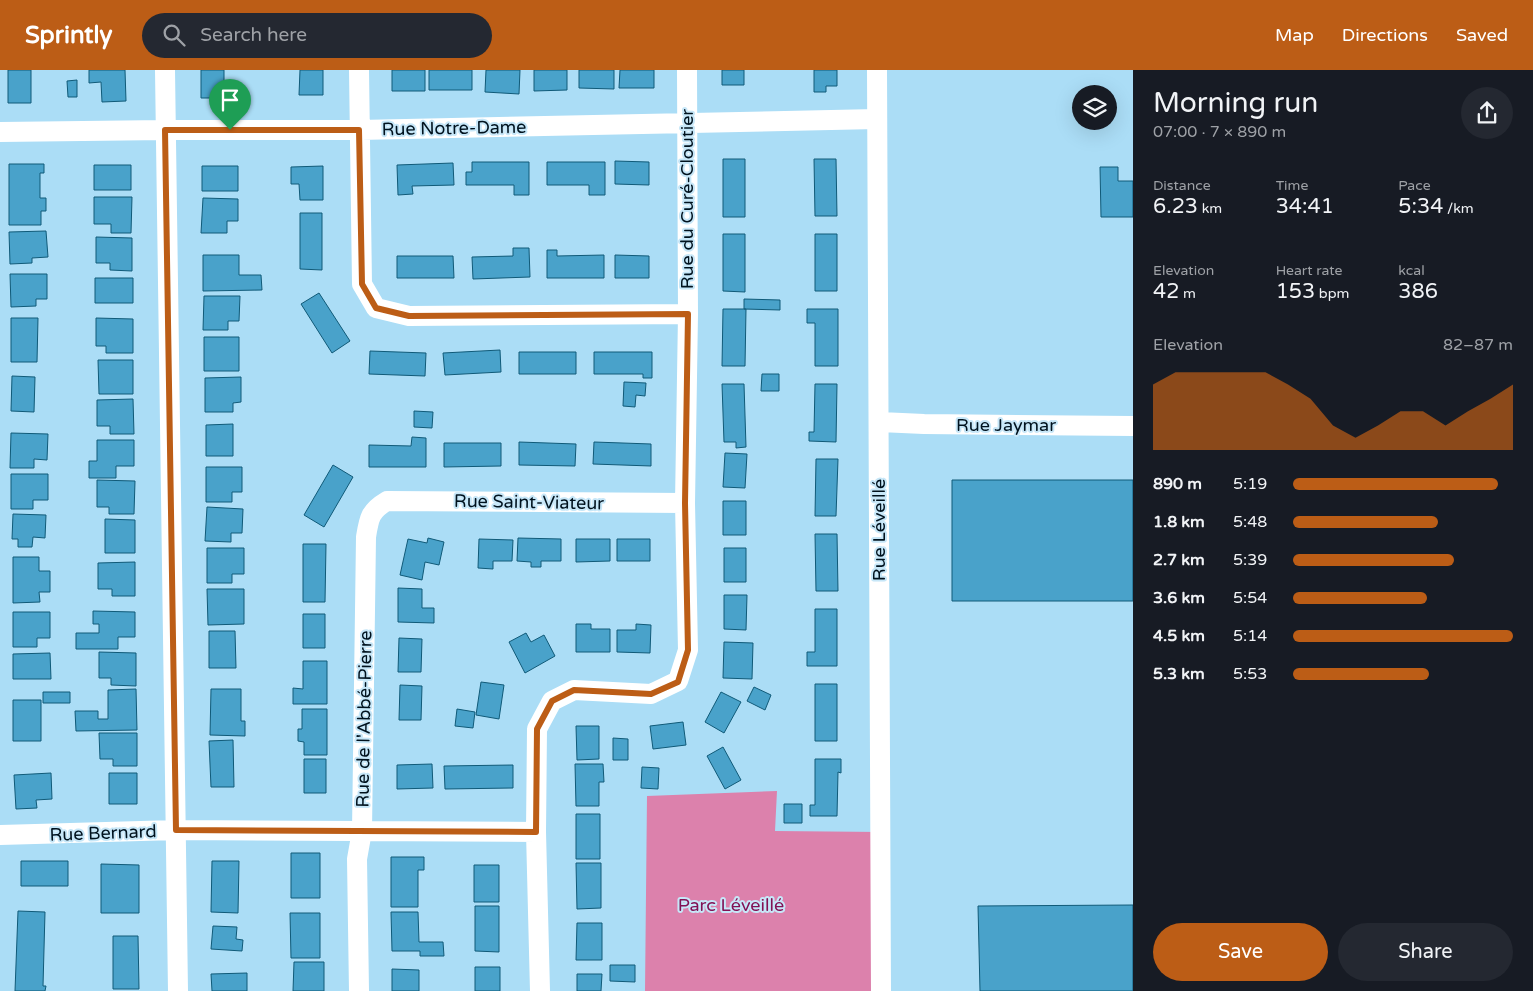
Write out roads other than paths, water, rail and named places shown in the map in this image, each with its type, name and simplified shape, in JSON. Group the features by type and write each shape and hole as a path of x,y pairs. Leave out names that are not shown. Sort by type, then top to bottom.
{"street":[{"path":"166,70 165,130 178,991"},
{"path":"359,70 362,284 376,308 409,316 688,314"},
{"name":"Rue du Curé-Cloutier","path":"540,991 536,832 537,729 552,701 574,690 651,694 678,682 688,650 685,503 688,314 687,70"},
{"name":"Rue Léveillé","path":"877,70 882,991"},
{"name":"Rue Notre-Dame","path":"0,132 359,130 877,119"},
{"name":"Rue Jaymar","path":"880,422 1133,426"},
{"name":"Rue Saint-Viateur","path":"376,508 387,501 685,503"},
{"name":"Rue de l'Abbé-Pierre","path":"359,991 357,859 362,831 366,537 369,522 376,508"},
{"name":"Rue Bernard","path":"0,835 176,830 536,832"}],"park label":[{"name":"Parc Léveillé","path":"731,905"}]}
